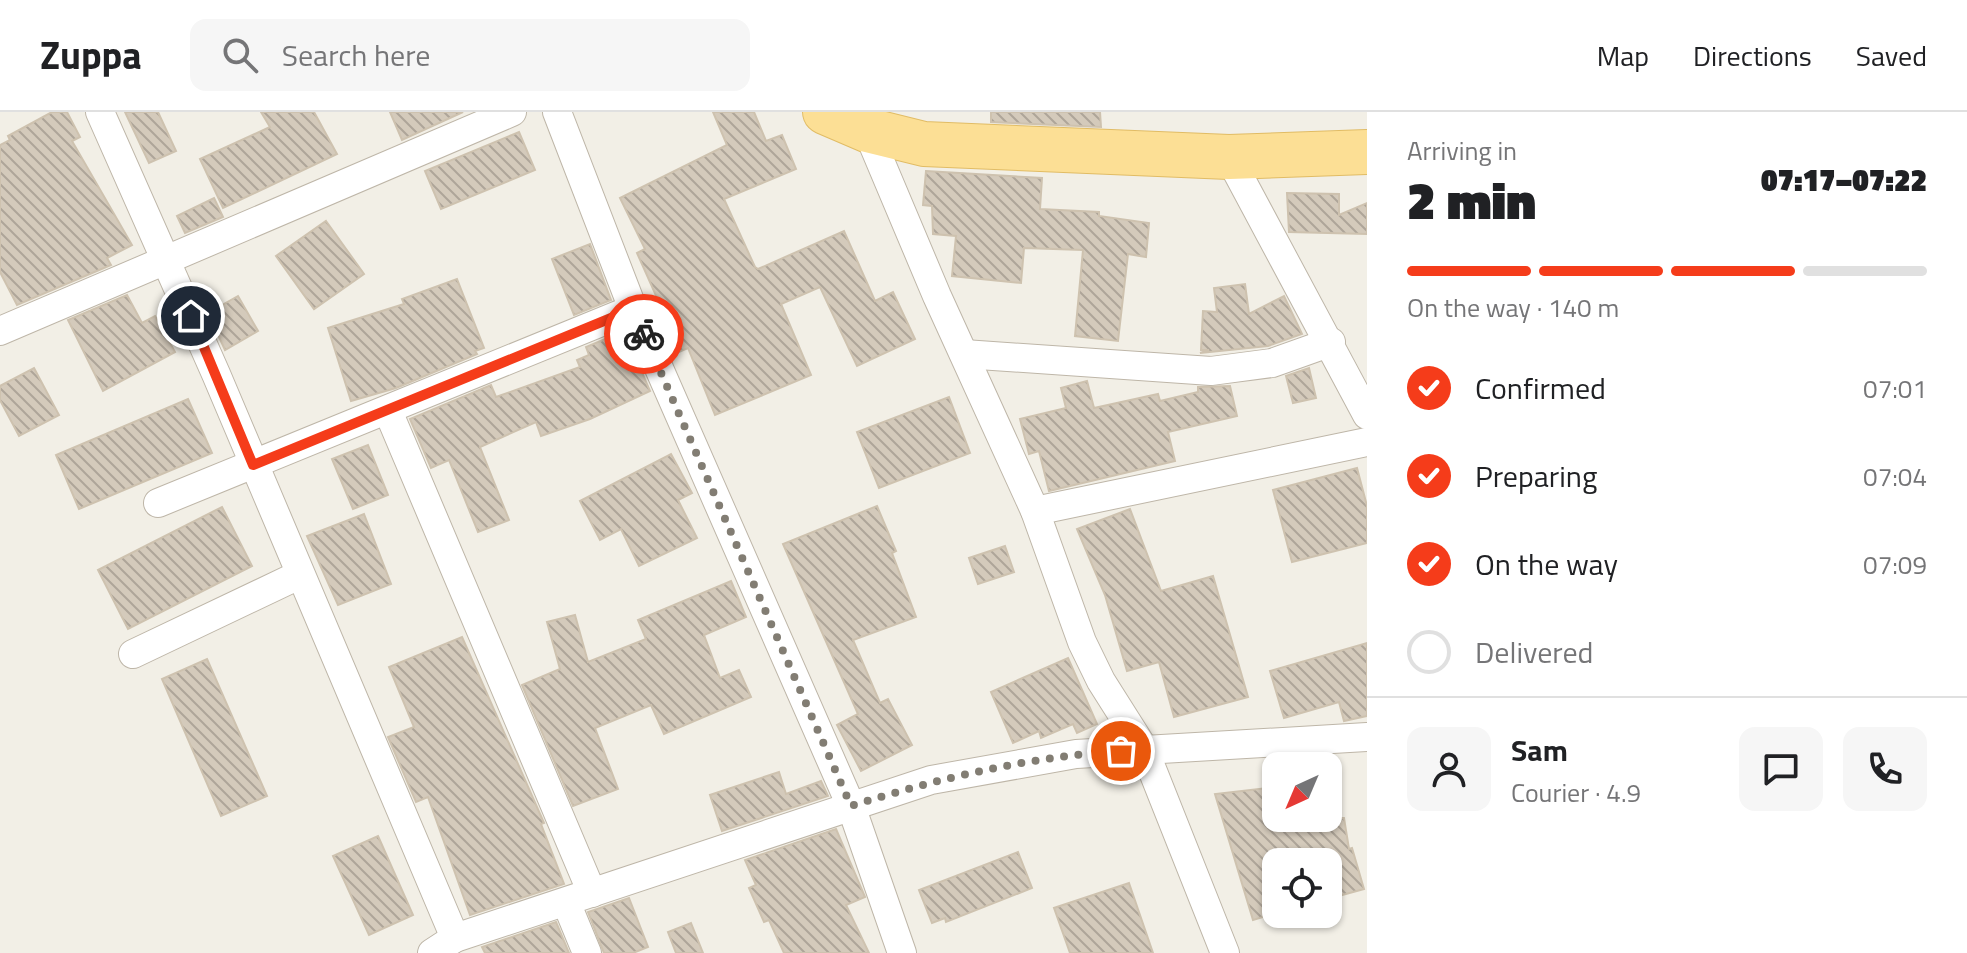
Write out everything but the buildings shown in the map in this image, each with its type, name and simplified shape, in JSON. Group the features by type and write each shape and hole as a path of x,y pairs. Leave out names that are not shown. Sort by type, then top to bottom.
{"main road":[{"path":"825,112 867,130 924,144 1229,157 1367,152"}],"street":[{"path":"100,112 299,575 443,946 931,780 1076,754 1367,737"},
{"path":"0,331 512,112"},
{"path":"557,112 633,309 851,806 902,953"},
{"path":"867,130 1035,511 1082,642 1108,693 1144,749 1225,953"},
{"path":"1229,157 1331,342 1367,415"},
{"path":"158,503 633,309"},
{"path":"964,354 1211,371 1272,363 1331,342"},
{"path":"388,411 579,898 587,953"},
{"path":"1035,511 1367,442"},
{"path":"133,654 299,575"}],"way so far":[{"path":"644,334 851,806 931,780 1076,754 1121,751"}],"route":[{"path":"191,316 253,465 633,309 644,334"}]}
